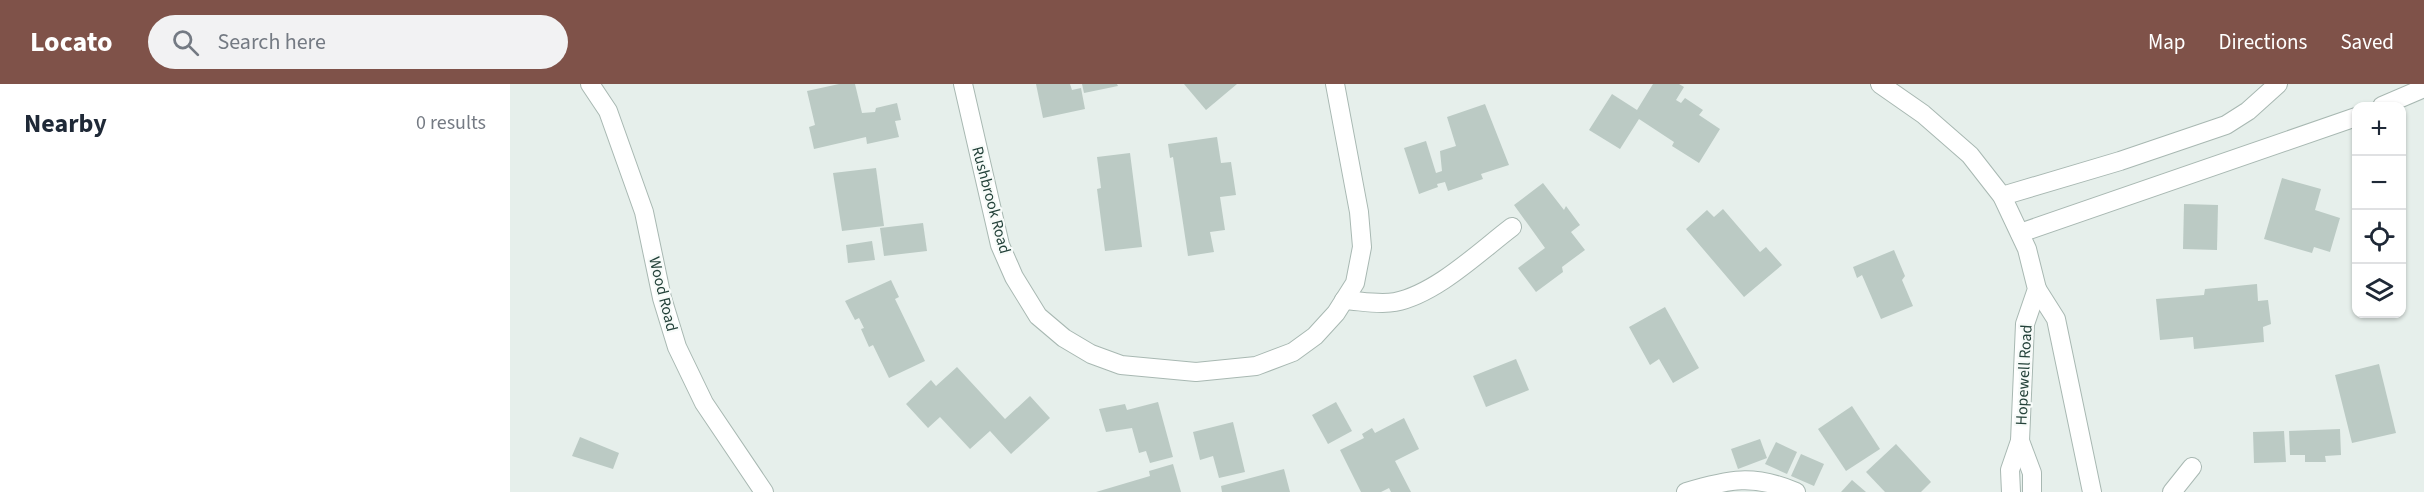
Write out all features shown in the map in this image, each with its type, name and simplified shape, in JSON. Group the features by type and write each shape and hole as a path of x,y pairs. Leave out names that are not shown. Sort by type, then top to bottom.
{"street":[{"name":"Wood Road","path":"590,84 608,111 644,212 662,298 678,347 704,402 764,492"},
{"name":"Rushbrook Road","path":"963,84 1000,245 1014,277 1038,316 1064,338 1091,354 1121,364 1196,372 1256,366 1293,352 1315,336 1336,313 1355,283 1362,247 1359,212 1335,84"},
{"path":"1880,84 1923,114 1970,155 2002,196 2027,249 2037,289 2056,319 2092,492"},
{"path":"2002,196 2120,161 2226,125 2248,111 2278,84"},
{"path":"2391,102 2424,88"},
{"path":"2020,233 2352,118"},
{"path":"1344,300 1380,304 1397,302 1419,294 1512,227"},
{"name":"Hopewell Road","path":"2011,492 2010,470 2020,441 2025,324 2037,289"},
{"name":"Hopewell Road","path":"2020,441 2032,473 2032,492"},
{"path":"2172,492 2192,467"},
{"path":"1686,492 1714,484 1753,480 1773,482 1796,492"}],"building":[{"path":"839,84 855,84 862,113 875,112 876,108 897,103 901,120 895,121 899,137 867,144 866,137 814,149 809,127 815,125 807,91"},
{"path":"1036,84 1070,84 1072,90 1081,88 1085,109 1043,118"},
{"path":"1082,84 1117,84 1118,86 1084,93"},
{"path":"1184,84 1237,84 1206,110"},
{"path":"1653,84 1679,84 1684,87 1676,100 1681,103 1685,98 1703,110 1699,115 1720,129 1699,163 1672,146 1674,142 1639,119 1620,149 1589,130 1612,94 1637,110"},
{"path":"1485,104 1509,165 1481,174 1483,179 1448,191 1445,182 1419,194 1404,148 1426,141 1436,173 1442,171 1440,151 1456,146 1447,117"},
{"path":"1217,137 1221,163 1231,162 1236,195 1220,197 1225,230 1210,232 1214,252 1188,256 1173,157 1170,158 1168,144"},
{"path":"1130,153 1142,247 1105,251 1097,189 1101,188 1097,157"},
{"path":"876,168 884,226 842,231 833,173"},
{"path":"2282,178 2321,189 2315,210 2340,218 2330,252 2314,247 2312,253 2264,239"},
{"path":"1543,183 1564,210 1566,206 1580,225 1571,232 1585,250 1562,267 1563,272 1536,292 1518,268 1545,248 1514,205"},
{"path":"2184,204 2218,205 2217,250 2183,249"},
{"path":"1723,209 1760,252 1766,247 1782,265 1744,297 1686,229 1707,210 1714,217"},
{"path":"923,223 927,251 884,256 880,228"},
{"path":"872,241 875,260 848,263 846,245"},
{"path":"1894,250 1905,276 1902,280 1913,306 1881,319 1862,275 1857,278 1853,267"},
{"path":"891,280 899,297 895,299 925,361 889,378 873,345 869,347 859,318 855,320 845,301"},
{"path":"2257,284 2258,301 2268,300 2271,324 2263,327 2264,342 2194,349 2193,337 2160,340 2156,299 2204,295 2205,289"},
{"path":"1665,307 1699,368 1673,383 1659,359 1650,365 1629,327"},
{"path":"1516,359 1529,390 1486,407 1473,376"},
{"path":"2379,364 2396,433 2352,443 2335,375"},
{"path":"957,367 1005,419 1030,396 1050,418 1011,454 990,431 970,449 940,417 928,428 906,404 931,380 936,386"},
{"path":"1158,402 1173,457 1150,463 1146,451 1139,453 1132,428 1106,432 1099,409 1125,404 1127,410"},
{"path":"1336,402 1352,431 1328,444 1312,415"},
{"path":"1852,406 1880,449 1846,471 1818,429"},
{"path":"1404,418 1419,449 1395,461 1411,492 1391,492 1389,488 1381,492 1361,492 1340,450 1364,438 1362,434 1372,428 1375,433"},
{"path":"1233,422 1245,472 1219,478 1213,456 1200,460 1193,432"},
{"path":"2340,429 2341,455 2325,456 2326,462 2305,462 2305,455 2290,455 2289,431"},
{"path":"2284,431 2286,462 2254,463 2253,432"},
{"path":"580,437 619,453 613,469 572,456"},
{"path":"1760,439 1767,458 1738,469 1731,449"},
{"path":"1776,442 1797,452 1787,474 1765,464"},
{"path":"1896,444 1931,482 1921,492 1885,492 1866,472"},
{"path":"1801,454 1824,464 1814,486 1791,476"},
{"path":"1173,464 1181,492 1096,492 1150,476 1149,471"},
{"path":"1284,469 1290,492 1222,492 1221,486"},
{"path":"1852,480 1866,492 1841,492"}]}
